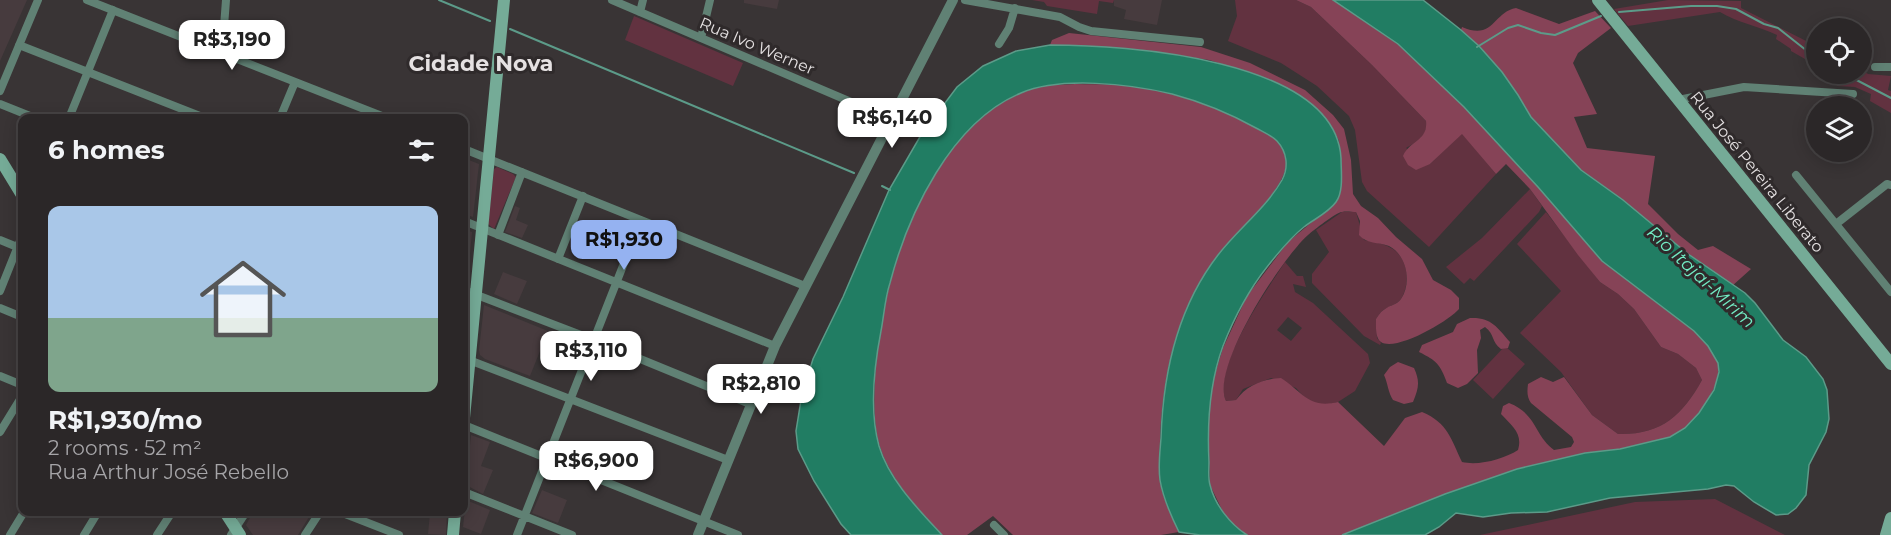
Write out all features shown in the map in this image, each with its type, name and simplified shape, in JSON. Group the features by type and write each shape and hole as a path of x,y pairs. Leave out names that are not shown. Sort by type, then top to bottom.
{"main road":[{"path":"468,372 469,292 482,229 504,0"},
{"name":"Rua José Pereira Liberato","path":"1598,0 1891,364"},
{"path":"0,159 18,188"},
{"path":"227,516 236,533"},
{"path":"453,535 455,516"},
{"path":"1886,535 1891,519"}],"street":[{"path":"0,91 38,0"},
{"path":"87,0 377,114"},
{"path":"222,54 226,0"},
{"name":"Rua Ivo Werner","path":"612,0 891,119"},
{"path":"640,12 643,0"},
{"path":"701,38 710,0"},
{"path":"698,535 774,346 953,0"},
{"path":"964,0 1060,17 1091,31 1200,42"},
{"path":"999,44 1009,28 1015,8"},
{"path":"71,114 113,10"},
{"path":"19,45 195,114"},
{"path":"1875,67 1891,67"},
{"path":"282,114 295,82"},
{"path":"1678,100 1744,87 1853,94"},
{"path":"0,104 25,114"},
{"path":"468,150 805,286"},
{"path":"498,235 522,172"},
{"path":"1796,175 1891,292"},
{"path":"1836,224 1887,184 1891,185"},
{"path":"558,259 582,196"},
{"path":"517,535 641,220"},
{"path":"468,223 774,346"},
{"path":"0,240 18,248"},
{"path":"0,291 18,253"},
{"path":"469,292 750,404"},
{"path":"0,308 18,315"},
{"path":"469,360 728,460"},
{"path":"0,376 18,383"},
{"path":"0,432 18,403"},
{"path":"468,427 738,535"},
{"path":"468,494 572,535"},
{"path":"10,535 22,516"},
{"path":"84,535 96,516"},
{"path":"158,535 170,516"},
{"path":"236,533 244,516"},
{"path":"305,535 317,516"},
{"path":"348,516 381,532 399,535"},
{"path":"994,525 1004,535"}],"shaded area":[{"path":"0,0 27,0 0,61"},
{"path":"744,0 779,0 777,9 744,3"},
{"path":"1032,0 1114,0 1113,3 1099,1 1097,14 1047,6 1044,2"},
{"path":"1114,0 1162,0 1157,25 1124,19 1126,10 1114,6"},
{"path":"1235,0 1296,0 1311,7 1426,121 1424,134 1406,148 1430,164 1462,133 1496,174 1429,247 1367,191 1362,182 1355,130 1349,116 1317,86 1281,63 1228,41 1237,16"},
{"path":"1296,0 1333,0 1398,44 1463,106 1602,261 1694,331 1708,346 1718,363 1718,380 1705,406 1685,428 1670,437 1620,449 1585,453 1445,494 1342,535 1247,535 1231,523 1210,485 1208,413 1213,380 1223,348 1247,296 1288,242 1336,202 1341,188 1339,141 1333,129 1299,95 1244,71 1209,60 1142,50 1050,45 1052,40 1069,33 1201,47 1250,63 1305,90 1333,115 1344,129 1351,160 1353,194 1361,206 1378,218 1422,259 1433,280 1451,290 1459,298 1459,309 1445,321 1422,334 1398,343 1381,342 1377,335 1376,319 1384,310 1399,301 1404,292 1407,278 1404,263 1395,250 1389,246 1369,241 1359,235 1360,221 1356,212 1339,213 1308,235 1296,247 1266,289 1251,314 1228,364 1224,385 1226,401 1236,400 1245,390 1256,384 1281,378 1313,401 1328,404 1338,402 1384,446 1405,418 1422,412 1438,421 1443,427 1462,462 1476,463 1499,459 1518,450 1518,434 1501,414 1503,406 1509,403 1525,413 1542,438 1554,450 1571,447 1574,442 1572,437 1529,399 1528,384 1541,377 1553,382 1564,377 1592,415 1618,434 1646,431 1669,421 1686,404 1702,380 1696,368 1678,354 1661,347 1634,309 1600,282 1530,189 1506,164 1496,174 1462,134 1430,164 1416,170 1408,165 1403,156 1424,133 1426,121 1311,7"},
{"path":"1668,0 1741,1 1741,8 1806,41 1806,57 1805,59 1791,51 1776,39 1777,35 1720,12 1628,26 1614,9"},
{"path":"1516,8 1559,24 1595,11 1611,28 1578,53 1573,63 1597,114 1574,117 1587,148 1655,156 1648,204 1698,250 1713,246 1751,269 1732,286 1581,170 1531,117 1502,72 1461,30 1462,27 1473,30 1487,28 1502,15"},
{"path":"634,16 743,63 733,86 625,40"},
{"path":"1872,74 1891,76 1888,90 1891,91 1891,113 1872,102 1871,94 1855,87 1837,86 1836,84 1872,84"},
{"path":"1047,85 1131,86 1169,93 1198,102 1227,113 1270,135 1279,144 1286,159 1283,177 1276,188 1257,213 1225,246 1203,277 1182,320 1175,343 1162,415 1159,471 1163,494 1179,532 1161,535 1013,535 993,516 967,535 942,535 898,483 880,447 876,429 874,411 878,342 893,272 919,203 936,172 956,143 980,119 1018,94"},
{"path":"468,160 479,164 473,217 468,215"},
{"path":"497,167 516,177 494,229 488,224 494,169"},
{"path":"1530,189 1542,206 1539,212 1474,281 1470,278 1464,284 1446,267 1482,238"},
{"path":"515,206 520,208 516,220 528,225 522,238 505,232"},
{"path":"1342,212 1356,212 1364,240 1381,244 1397,252 1406,271 1406,286 1401,299 1382,311 1376,319 1377,338 1380,345 1364,336 1312,283 1312,274 1329,252 1316,230"},
{"path":"1546,212 1600,282 1634,309 1661,347 1678,354 1696,368 1702,380 1686,404 1669,421 1646,431 1618,434 1592,415 1561,372 1520,333 1561,291 1517,244"},
{"path":"468,230 472,232 468,275"},
{"path":"1285,262 1297,276 1303,276 1306,287 1293,284 1295,292 1313,303 1368,354 1370,363 1355,391 1338,402 1326,405 1315,404 1306,399 1296,388 1271,378 1243,389 1236,400 1226,401 1223,387 1233,350 1254,310","holes":["1288,317 1302,328 1291,341 1277,330"]},
{"path":"503,272 527,281 517,304 494,294"},
{"path":"484,305 548,331 530,376 480,355"},
{"path":"1470,318 1488,321 1510,342 1508,348 1501,349 1485,327 1480,330 1481,338 1477,350 1478,373 1467,384 1458,388 1447,383 1437,364 1419,352 1422,345 1453,332 1457,324"},
{"path":"1505,346 1525,364 1493,399 1473,380"},
{"path":"1398,362 1414,368 1416,373 1418,385 1413,402 1404,404 1393,400 1390,394 1384,375"},
{"path":"471,435 490,442 481,466 493,470 483,494 468,486"},
{"path":"542,490 567,500 558,523 532,513"},
{"path":"1715,499 1785,535 1480,535 1635,502"},
{"path":"468,501 490,510 481,534 463,527 464,516 468,516"},
{"path":"251,516 310,516 298,535 253,535 246,525"},
{"path":"430,516 447,516 446,535 428,534"}],"water":[{"name":"Rio Itajaí-Mirim","path":"1333,0 1423,0 1479,46 1502,72 1531,117 1581,170 1623,200 1688,254 1745,293 1783,340 1806,357 1823,379 1827,390 1829,419 1826,432 1809,465 1806,495 1796,508 1788,514 1776,515 1754,502 1734,486 1726,485 1708,489 1610,498 1547,512 1511,513 1483,517 1456,513 1425,535 1342,535 1445,494 1517,469 1670,437 1685,428 1699,413 1714,390 1719,372 1718,363 1708,346 1694,331 1602,261 1464,107 1398,44"},
{"path":"1050,45 1173,54 1221,64 1266,78 1303,98 1330,124 1341,158 1342,181 1339,197 1329,209 1294,236 1260,276 1232,325 1223,346 1212,389 1208,447 1209,482 1224,513 1247,535 1200,535 1179,532 1160,480 1162,413 1169,365 1182,319 1192,297 1218,255 1268,200 1282,180 1286,165 1285,155 1277,141 1267,134 1225,113 1194,101 1136,87 1075,83 1037,88 1021,93 996,107 974,125 954,148 936,173 921,200 908,228 887,295 878,345 873,403 879,446 890,471 897,483 942,535 851,535 841,524 814,481 798,449 796,431 802,394 813,359 843,297 889,190 921,135 957,87 983,66 1016,51"}],"waterway":[{"path":"439,0 490,21"},
{"path":"1619,12 1691,6 1736,9 1764,24 1778,28 1806,50"},
{"path":"1477,47 1508,28 1518,25 1555,35 1601,16"},
{"path":"510,29 854,173"},
{"path":"1864,84 1891,98"},
{"path":"882,186 890,190"}],"district":[{"name":"Cidade Nova","path":"481,63"}]}
